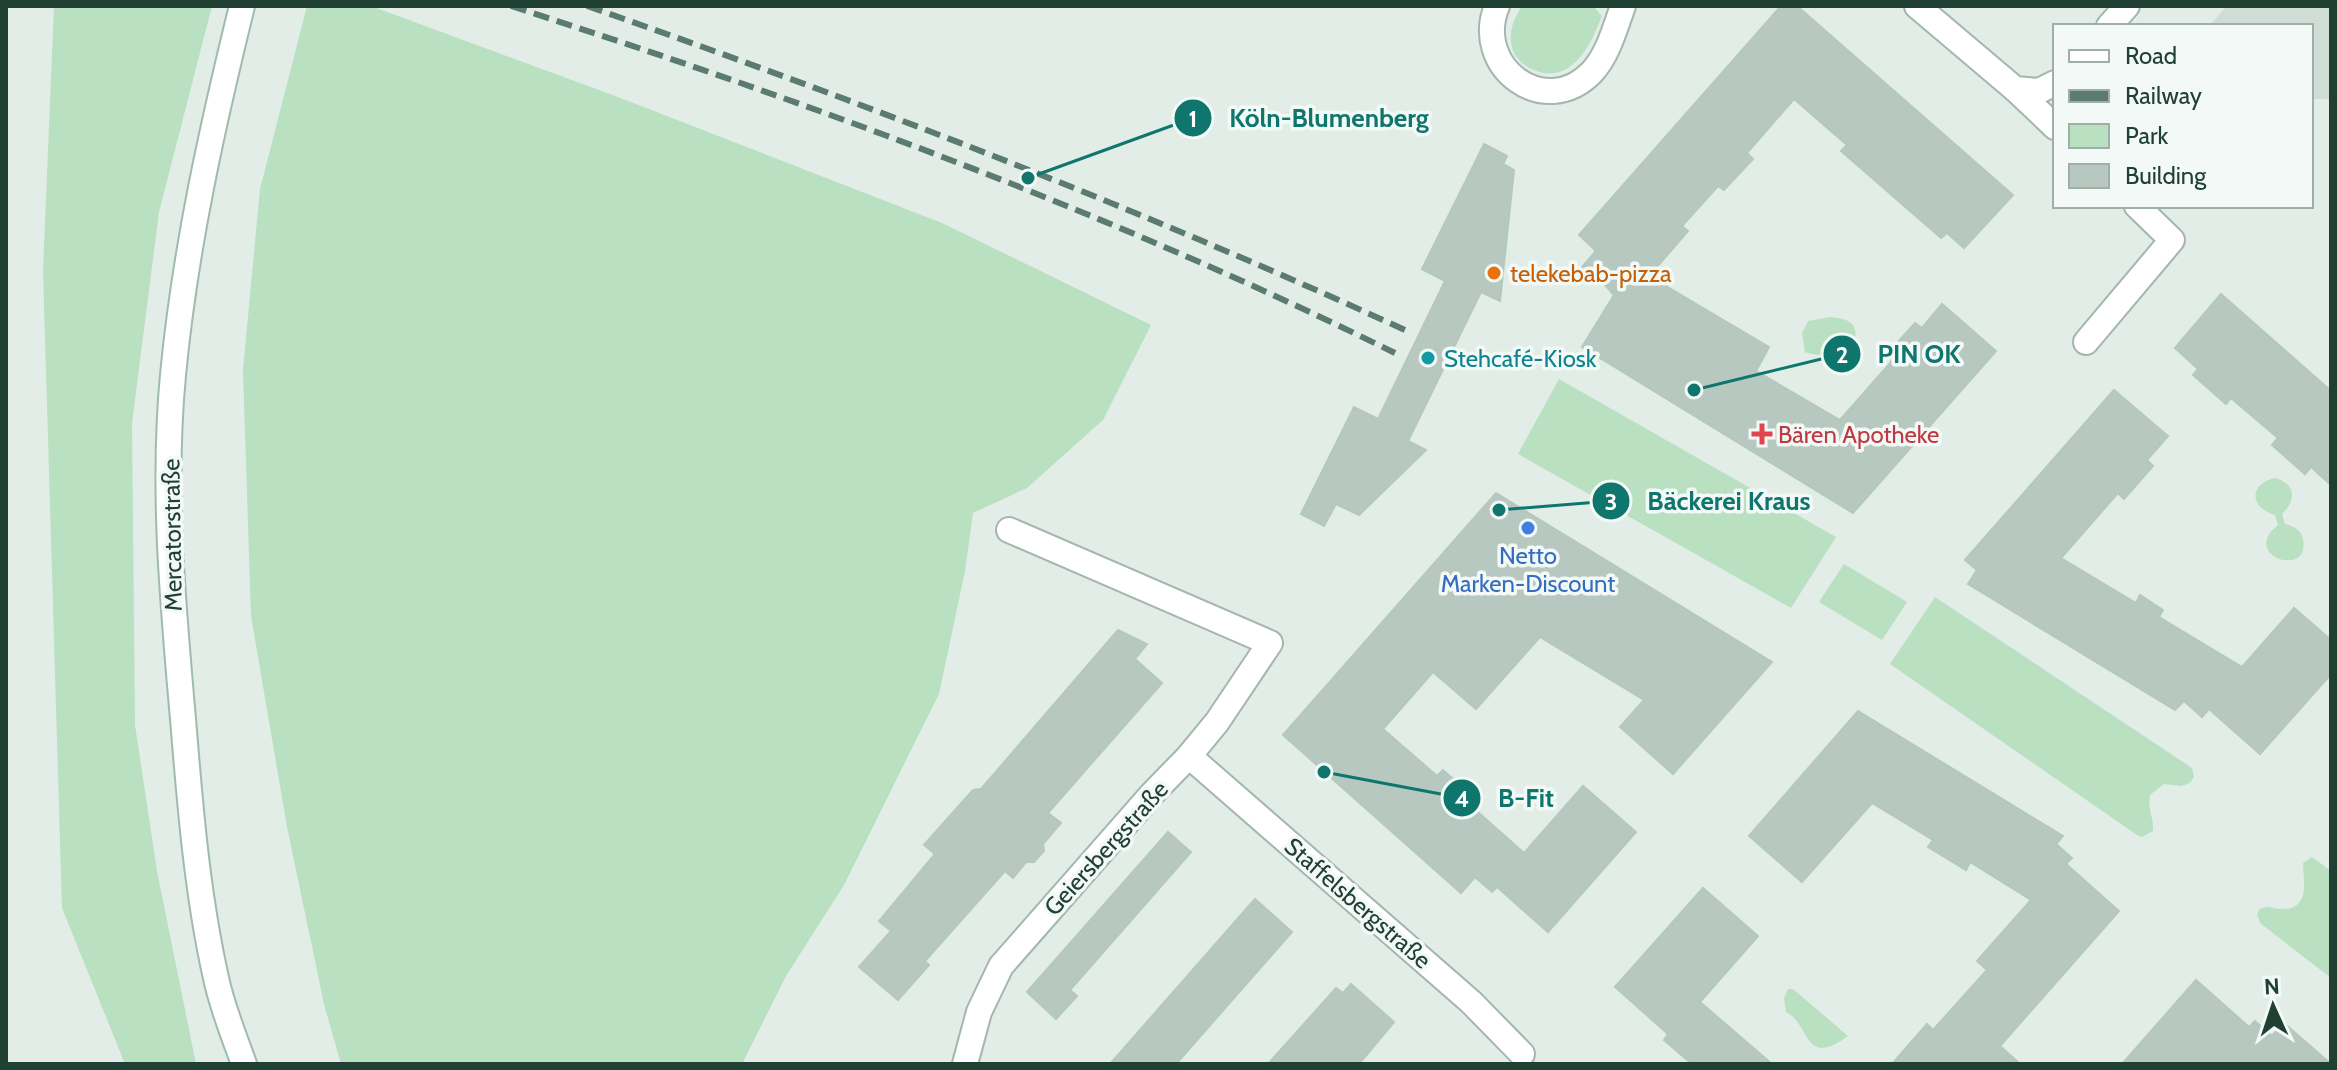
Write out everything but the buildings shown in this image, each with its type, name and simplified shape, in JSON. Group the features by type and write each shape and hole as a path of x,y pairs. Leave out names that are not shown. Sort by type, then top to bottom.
{"street":[{"name":"Mercatorstraße","path":"242,6 210,133 188,254 172,377 168,508 172,607 192,828 216,979 244,1064"},
{"path":"1497,6 1491,19 1491,38 1500,64 1521,84 1550,90 1581,82 1593,71 1602,59 1623,6"},
{"path":"1917,6 2053,125"},
{"path":"2111,24 2127,6"},
{"path":"2015,89 2039,91 2053,84"},
{"path":"2086,342 2172,240 2139,208"},
{"name":"Geiersbergstraße","path":"965,1064 979,1012 1001,966 1189,756 1217,722 1270,643 1009,530"},
{"name":"Staffelsbergstraße","path":"1189,756 1471,1002 1522,1054"}],"shaded area":[{"path":"2227,6 2331,6 2331,99 2313,99 2313,24 2211,24"}],"green space":[{"path":"54,6 212,6 159,212 132,423 135,725 157,871 196,1064 125,1064 62,908 43,271"},
{"path":"307,6 371,6 618,97 942,223 1151,325 1103,420 1027,488 973,513 965,571 939,694 844,885 786,976 742,1064 341,1064 324,1004 287,827 251,616 243,370 260,189"},
{"path":"1522,6 1593,6 1602,16 1589,44 1575,63 1560,72 1541,72 1524,65 1513,50 1512,27"},
{"path":"1830,317 1846,320 1854,327 1851,354 1842,358 1805,352 1802,333 1808,321"},
{"path":"1559,379 1836,537 1791,608 1518,454"},
{"path":"2275,478 2287,484 2292,493 2290,504 2282,514 2285,524 2299,530 2303,539 2303,551 2297,558 2288,560 2271,554 2267,546 2268,536 2278,525 2275,515 2261,507 2256,496 2260,485"},
{"path":"1844,564 1907,602 1882,640 1819,602"},
{"path":"1935,597 2192,768 2194,777 2190,783 2181,786 2164,784 2150,795 2153,831 2142,837 2137,835 1890,664"},
{"path":"2312,857 2331,871 2331,978 2260,923 2257,914 2265,907 2279,909 2297,905 2304,886 2303,863"},
{"path":"1788,989 1793,989 1848,1036 1833,1045 1823,1048 1815,1046 1786,1012 1784,998"}],"railway":[{"path":"511,6 736,81 959,163 1179,253 1395,353"},
{"path":"587,6 795,80 1102,199 1405,330"}],"place":[{"name":"Köln-Blumenberg","path":"1028,178"},
{"name":"telekebab-pizza","path":"1494,273"},
{"name":"Stehcafé-Kiosk","path":"1428,358"},
{"name":"PIN OK","path":"1694,390"},
{"name":"Bären Apotheke","path":"1762,434"},
{"name":"Bäckerei Kraus","path":"1499,510"},
{"name":"Netto Marken-Discount","path":"1528,528"},
{"name":"B-Fit","path":"1324,772"}]}
